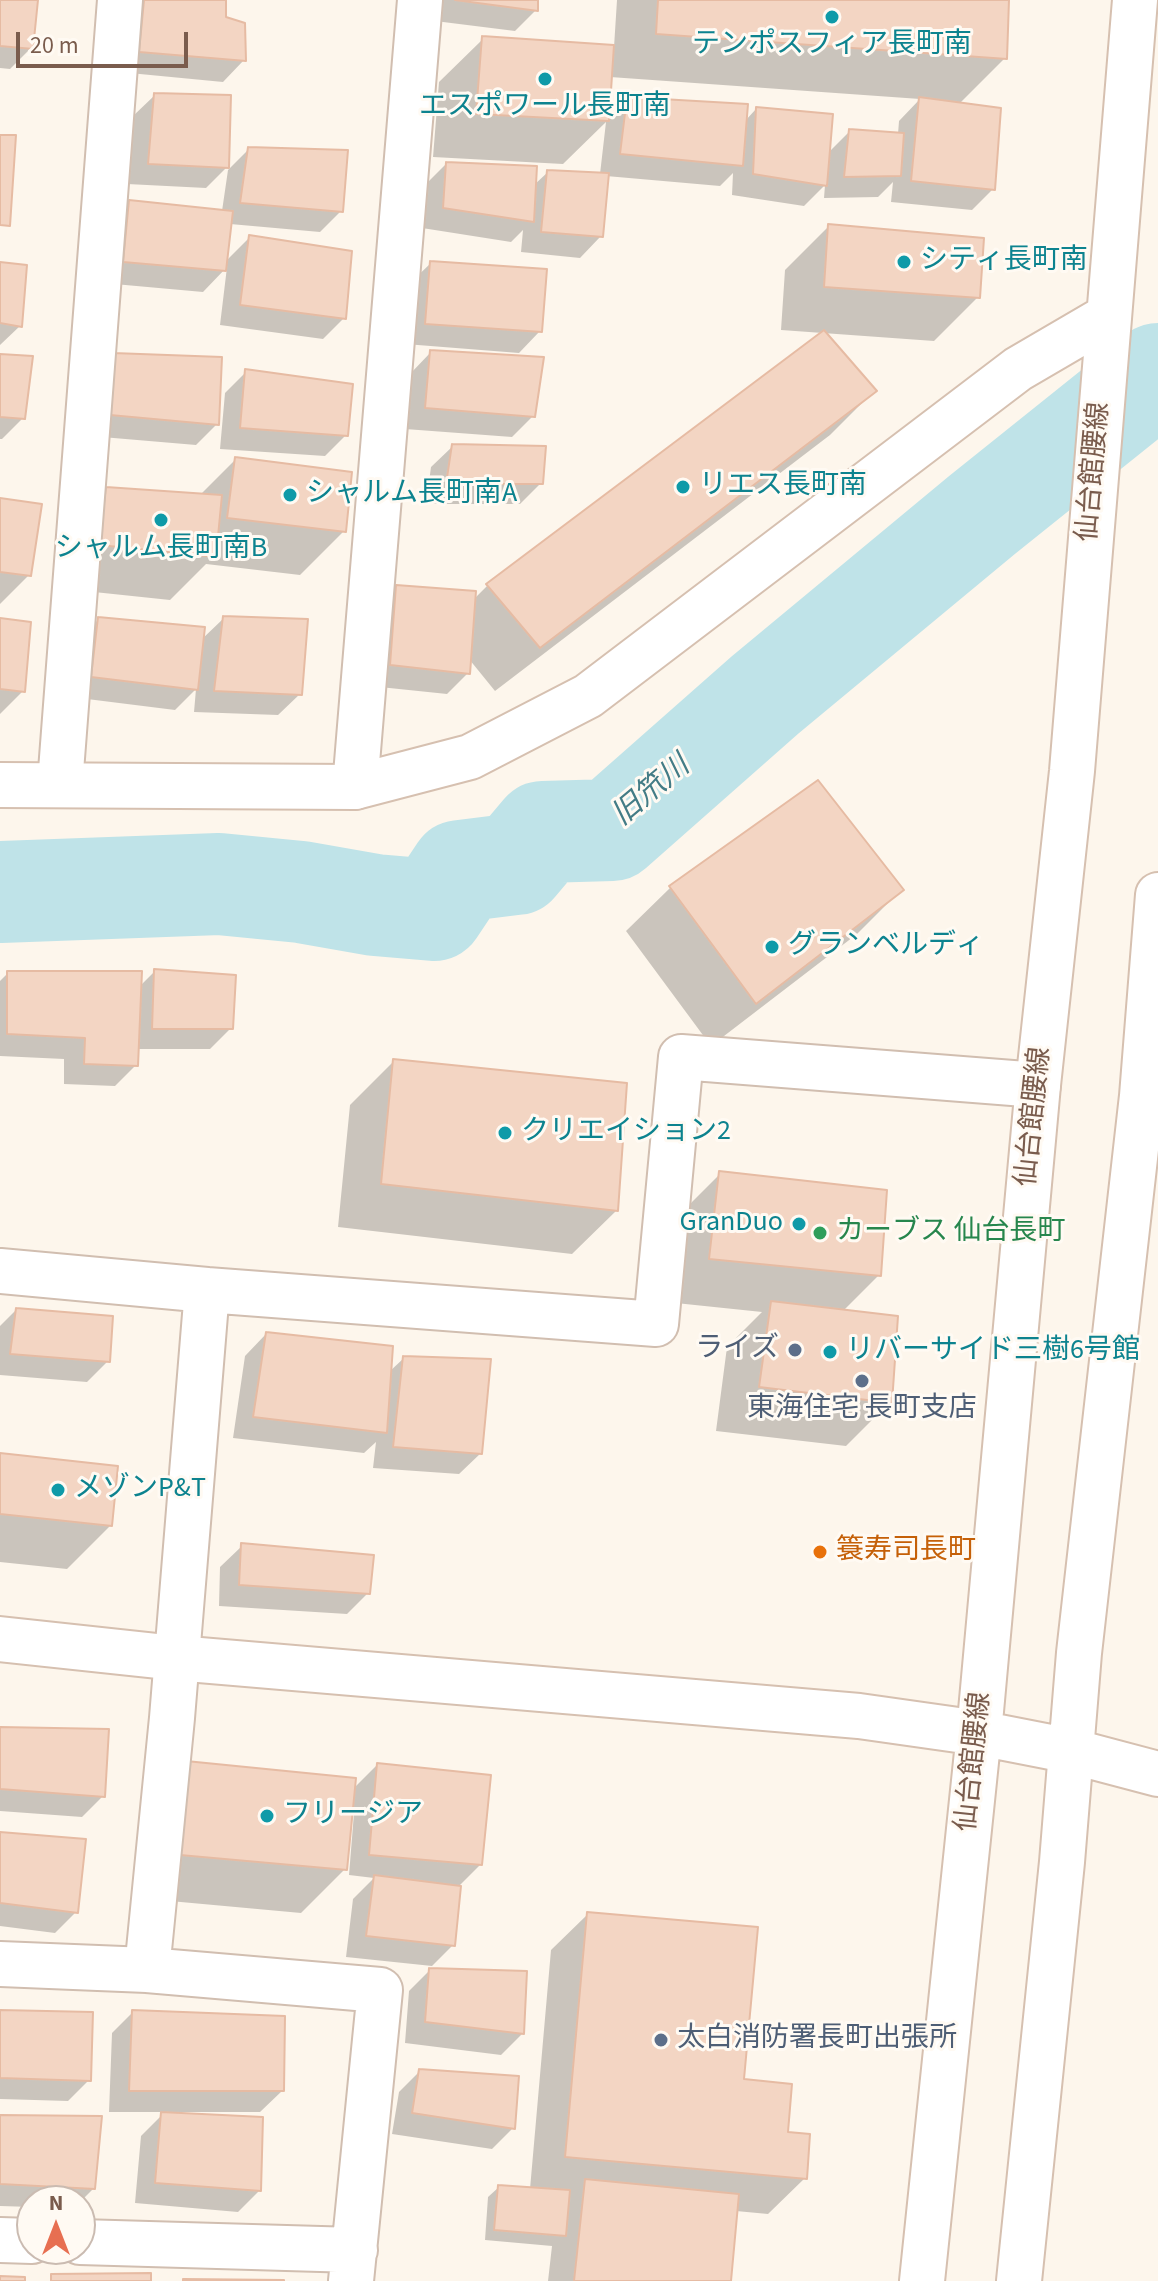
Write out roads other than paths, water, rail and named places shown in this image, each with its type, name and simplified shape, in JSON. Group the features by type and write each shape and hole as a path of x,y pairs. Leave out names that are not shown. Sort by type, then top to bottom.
{"street":[{"path":"60,784 120,0"},
{"path":"355,787 420,0"},
{"name":"仙台館腰線","path":"922,2281 979,1733 1038,1085 1072,771 1135,0"},
{"path":"0,785 355,787 470,757 588,696 1018,369 1106,333"},
{"path":"1019,2281 1081,1637 1142,1096 1158,895"},
{"path":"0,1271 656,1324 681,1057 1038,1085"},
{"path":"147,1970 207,1290"},
{"path":"0,1639 176,1658 859,1716 979,1733 1071,1751 1158,1774"},
{"path":"0,1964 147,1970 380,1990 353,2266 96,2243"}],"waterway":[{"name":"旧笊川","path":"0,892 219,884 434,910 460,871 516,864 543,832 612,830 765,695 1158,374"}],"place":[{"name":"テンポスフィア長町南","path":"832,17"},
{"name":"エスポワール長町南","path":"545,79"},
{"name":"シティ長町南","path":"904,262"},
{"name":"リエス長町南","path":"683,487"},
{"name":"シャルム長町南A","path":"290,495"},
{"name":"シャルム長町南B","path":"161,520"},
{"name":"グランベルディ","path":"772,947"},
{"name":"クリエイション2","path":"505,1133"},
{"name":"GranDuo","path":"799,1224"},
{"name":"カーブス 仙台長町","path":"820,1233"},
{"name":"ライズ","path":"795,1350"},
{"name":"リバーサイド三樹6号館","path":"830,1352"},
{"name":"東海住宅 長町支店","path":"862,1381"},
{"name":"メゾンP&T","path":"58,1490"},
{"name":"簑寿司長町","path":"820,1552"},
{"name":"フリージア","path":"267,1816"},
{"name":"太白消防署長町出張所","path":"661,2040"}]}
